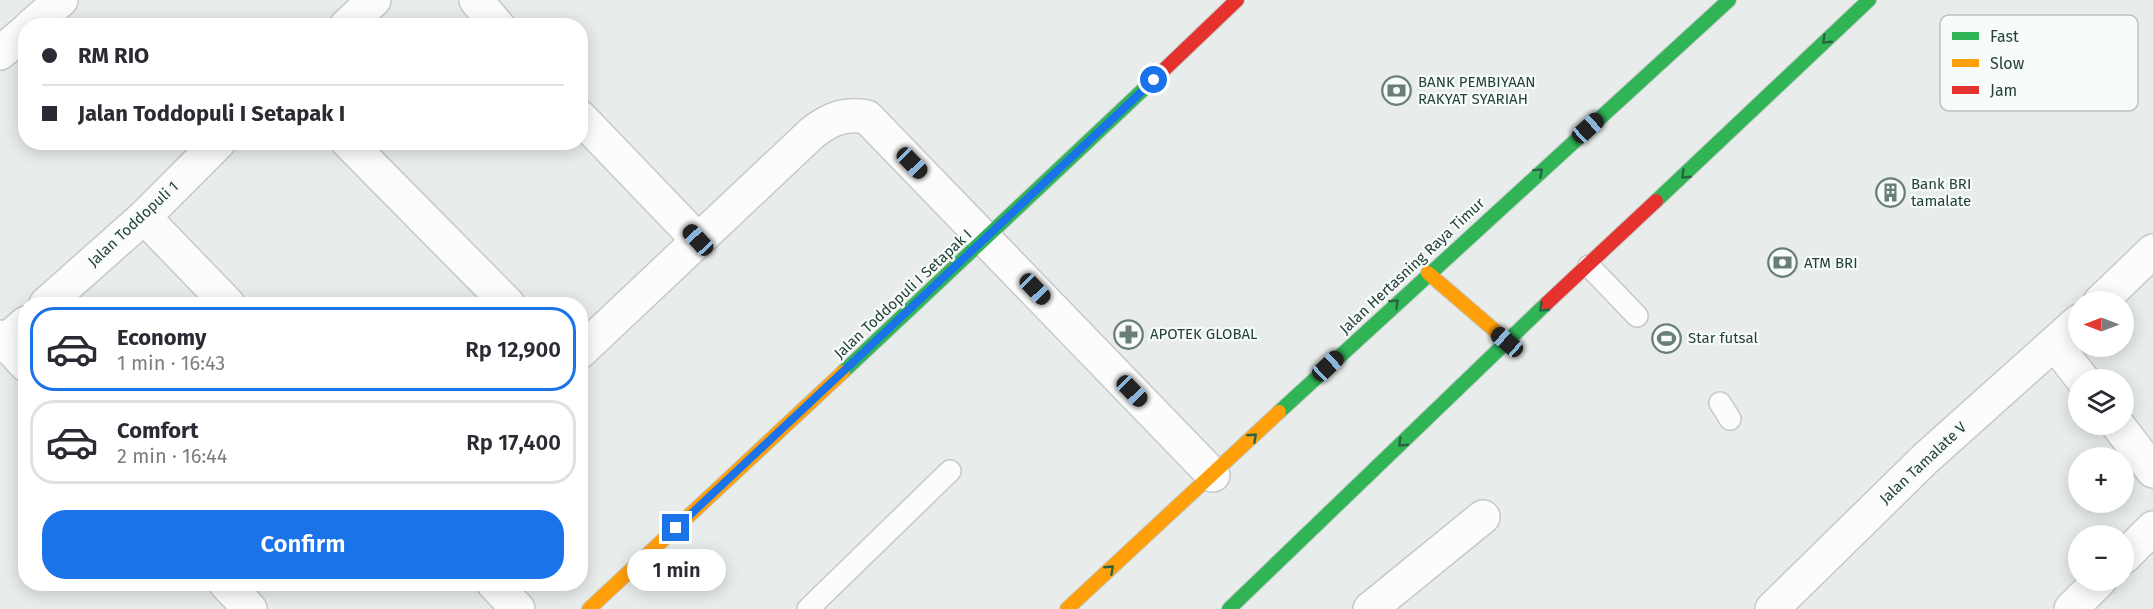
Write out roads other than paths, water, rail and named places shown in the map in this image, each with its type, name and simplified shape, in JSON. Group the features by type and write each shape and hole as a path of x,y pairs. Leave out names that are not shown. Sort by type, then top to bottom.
{"main road":[{"name":"Jalan Toddopuli I Setapak I","path":"589,609 987,239 1237,0"},
{"name":"Jalan Hertasning Raya Timur","path":"1067,609 1428,273 1729,0"},
{"path":"1229,609 1869,0"},
{"path":"1428,273 1507,342"}],"street":[{"path":"40,18 61,0"},
{"path":"355,18 374,0"},
{"path":"476,0 491,18"},
{"path":"0,53 18,38"},
{"path":"588,344 812,133 827,122 850,115 867,117 1213,475"},
{"path":"588,125 698,240"},
{"name":"Jalan Toddopuli 1","path":"54,297 144,217 211,150"},
{"path":"356,150 501,297"},
{"path":"144,217 221,297"},
{"path":"2111,291 2153,251"},
{"name":"Jalan Tamalate V","path":"1772,609 1926,458 2068,332"},
{"path":"2055,344 2074,369"},
{"path":"2125,435 2153,471"},
{"path":"1370,609 1483,517"},
{"path":"2134,547 2153,528"},
{"path":"233,591 250,609"},
{"path":"501,591 518,609"},
{"path":"2071,609 2089,591"}],"lane":[{"path":"1589,266 1637,316"},
{"path":"808,609 950,471"}],"place":[{"name":"BANK PEMBIYAAN RAKYAT SYARIAH","path":"1397,91"},
{"name":"Bank BRI tamalate","path":"1890,193"},
{"name":"ATM BRI","path":"1783,263"},
{"name":"APOTEK GLOBAL","path":"1129,334"},
{"name":"Star futsal","path":"1667,338"}]}
